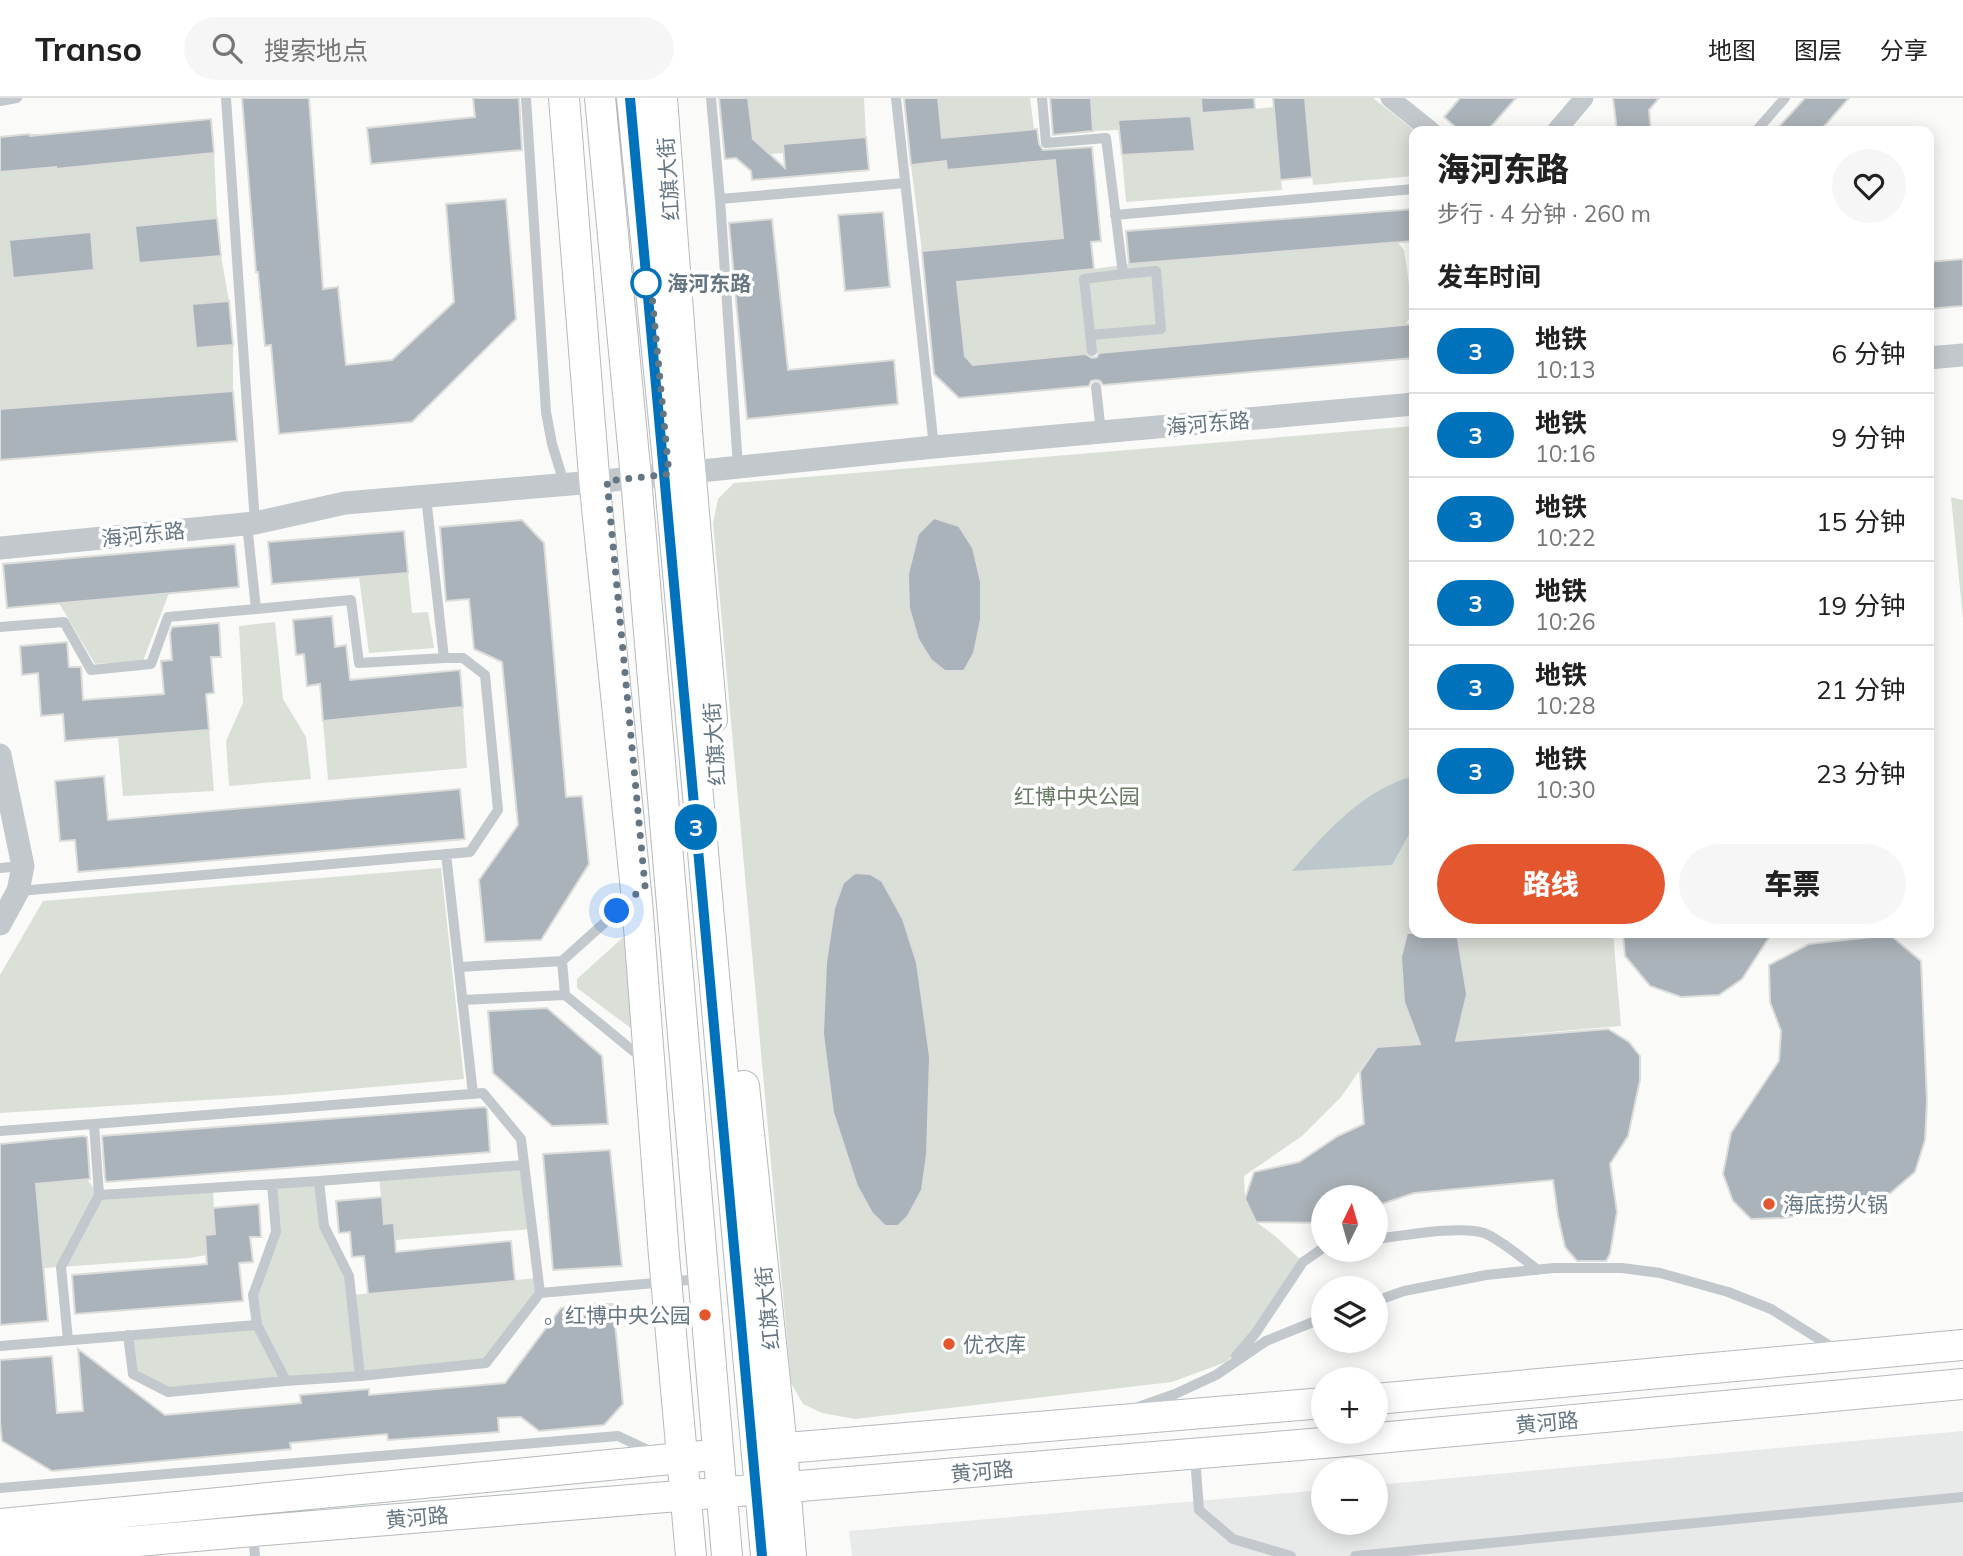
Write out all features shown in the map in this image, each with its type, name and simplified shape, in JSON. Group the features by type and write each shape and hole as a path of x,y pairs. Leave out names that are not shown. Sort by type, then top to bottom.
{"main road":[{"path":"564,98 612,484 682,1281 691,1454 685,1495 691,1556"},
{"path":"600,98 612,484 640,890 656,1070 682,1281"},
{"name":"红旗大街","path":"632,98 680,473 700,575 772,1488 765,1556"},
{"name":"红旗大街","path":"662,98 680,473"},
{"name":"黄河路","path":"1388,1398 1963,1345"},
{"name":"黄河路","path":"0,1553 254,1543 685,1495 1335,1442 1963,1384"},
{"name":"黄河路","path":"0,1524 691,1454 769,1450 1311,1404"},
{"path":"691,1454 721,1493 727,1556"},
{"name":"红旗大街","path":"772,1488 791,1556"}],"street":[{"path":"1390,98 1424,126"},
{"path":"1560,126 1584,98"},
{"path":"1934,357 1963,355"},
{"name":"海河东路","path":"0,548 251,523 345,503 564,485 612,484 680,473 934,447 1409,404"},
{"path":"0,755 11,867 18,891 0,924"}],"lane":[{"path":"0,101 17,98"},
{"path":"226,98 256,609"},
{"path":"526,98 546,412 564,485"},
{"path":"711,98 738,467"},
{"path":"896,98 934,447"},
{"path":"1042,98 1046,143 1106,138 1123,274"},
{"path":"1760,126 1784,98"},
{"path":"720,200 905,183"},
{"path":"1115,215 1409,189"},
{"path":"1090,335 1161,329 1156,271 1084,279 1090,335 1092,351"},
{"path":"1096,387 1101,432"},
{"path":"426,496 444,658"},
{"path":"0,626 64,622 91,670 151,664 168,617 351,600 359,663 464,658 485,675 498,810 470,852 18,891"},
{"path":"628,710 640,890 657,1021"},
{"path":"446,854 473,1094"},
{"path":"460,967 562,961 640,890"},
{"path":"562,961 565,995"},
{"path":"462,1000 565,995 656,1070"},
{"path":"0,1131 483,1093 521,1139 540,1293 486,1363 168,1392 133,1374 128,1335"},
{"path":"68,1340 61,1267 99,1195 94,1124"},
{"path":"99,1195 524,1165"},
{"path":"319,1181 324,1226 349,1276 360,1376"},
{"path":"272,1184 275,1232 253,1294 257,1325 286,1381"},
{"path":"1388,1238 1461,1230 1484,1233 1538,1270"},
{"path":"1227,1367 1255,1334 1303,1262 1311,1256"},
{"path":"1388,1297 1486,1275 1554,1268 1622,1268 1660,1272 1728,1292 1771,1309 1848,1356"},
{"path":"540,1293 682,1281"},
{"path":"1098,1422 1175,1394 1216,1375 1266,1341 1311,1323"},
{"path":"0,1346 257,1325"},
{"path":"0,1488 618,1436 691,1454"},
{"path":"1195,1453 1199,1510 1233,1539 1291,1556"},
{"path":"1355,1556 1963,1497"}],"shaded area":[{"path":"1409,779 1409,834 1392,865 1292,871 1344,817 1373,794"},
{"path":"1963,1431 1963,1556 852,1556 849,1531 1311,1491 1311,1535 1388,1535 1388,1484"}],"green space":[{"path":"748,98 864,98 866,137 783,144 784,153 770,154 753,139"},
{"path":"938,98 1030,98 1034,129 942,138"},
{"path":"1091,98 1201,98 1203,114 1274,107 1282,190 1126,202 1122,155 1195,151 1191,116 1119,120 1120,130 1093,131"},
{"path":"1305,98 1373,98 1409,126 1409,176 1313,185"},
{"path":"29,134 53,134 56,169 214,153 217,218 136,226 139,263 221,256 229,301 192,305 196,348 233,345 233,391 0,409 0,172 32,169","holes":["91,232 94,270 13,278 10,240"]},
{"path":"1055,157 1063,238 922,251 911,165 946,161 947,170"},
{"path":"1397,242 1404,250 1409,284 1409,319 1406,324 973,365 965,356 957,282 1129,264"},
{"name":"红博中央公园","path":"1409,426 1409,938 1613,938 1621,1026 1376,1047 1341,1097 1302,1136 1244,1176 1245,1199 1256,1222 1303,1262 1255,1334 1226,1362 1172,1382 855,1419 822,1413 803,1404 791,1383 713,523 718,499 734,483"},
{"path":"1951,497 1963,500 1963,619"},
{"path":"408,573 412,613 428,612 434,648 369,653 359,577"},
{"path":"169,593 143,661 95,664 59,603"},
{"path":"275,622 283,699 306,737 311,779 229,786 226,741 243,703 239,626"},
{"path":"463,707 467,768 328,780 323,721"},
{"path":"209,730 214,791 123,796 118,737"},
{"path":"441,868 464,1079 283,1095 0,1113 0,975 43,901"},
{"path":"639,923 648,1041 577,988 577,979"},
{"path":"524,1165 532,1229 395,1240 394,1223 384,1224 379,1176"},
{"path":"87,1179 99,1195 213,1188 215,1234 207,1255 44,1268 36,1184"},
{"path":"319,1181 324,1226 351,1295 538,1278 540,1293 486,1363 168,1392 133,1374 128,1335 257,1325 253,1295 275,1232 272,1184"}],"building":[{"path":"242,98 309,98 323,289 338,287 346,365 392,360 454,302 446,204 506,199 516,319 412,422 279,434 271,345 265,346 256,272"},
{"path":"473,98 519,98 522,150 371,164 367,128 475,117"},
{"path":"719,98 748,98 753,139 785,168 783,144 866,137 869,170 752,180 751,171 736,158 725,159"},
{"path":"904,98 938,98 942,138 1037,129 1039,144 1043,150 1092,147 1101,241 1091,242 1094,269 957,282 965,356 973,365 1085,354 1092,358 1099,353 1409,324 1409,358 1103,385 1096,380 1091,381 1089,386 959,398 934,374 922,251 1063,238 1055,160 947,170 946,161 911,165"},
{"path":"1050,98 1091,98 1093,131 1053,135"},
{"path":"1201,98 1254,98 1255,109 1202,113"},
{"path":"1273,98 1305,98 1312,177 1280,180"},
{"path":"1460,98 1516,98 1491,126 1454,126 1444,117"},
{"path":"1613,98 1659,98 1649,110 1651,126 1616,126"},
{"path":"1805,98 1849,98 1824,126 1780,126"},
{"path":"1191,116 1195,151 1122,155 1118,120"},
{"path":"211,119 214,153 0,172 0,137"},
{"path":"1409,209 1409,241 1129,264 1126,231"},
{"path":"883,212 890,287 845,291 838,215"},
{"path":"217,218 221,256 139,263 135,226"},
{"path":"772,219 788,370 894,360 898,404 747,419 729,223"},
{"path":"91,232 94,270 13,278 9,240"},
{"path":"1963,259 1963,306 1934,308 1934,261"},
{"path":"229,301 233,345 196,348 192,304"},
{"path":"233,391 237,441 0,460 0,409"},
{"path":"934,518 959,526 973,548 981,582 981,619 974,653 964,671 945,671 931,660 918,639 909,608 908,574 918,534"},
{"path":"522,520 544,543 566,797 582,796 589,864 541,940 485,942 479,880 518,825 502,662 474,649 469,599 446,601 440,527"},
{"path":"404,531 408,573 272,584 268,542"},
{"path":"235,544 239,587 7,608 3,564"},
{"path":"332,616 335,647 346,645 350,680 460,670 463,707 323,721 320,684 307,686 304,654 296,655 293,620"},
{"path":"219,623 221,657 211,657 214,693 206,694 209,730 65,741 63,714 41,716 38,673 22,675 20,646 67,642 69,667 81,667 83,700 164,694 161,661 172,660 172,627"},
{"path":"104,776 108,820 460,789 465,839 78,872 75,840 60,841 55,781"},
{"path":"855,873 870,874 882,881 903,919 917,963 930,1057 927,1154 922,1190 908,1216 898,1226 885,1226 872,1213 857,1186 833,1112 823,1034 826,963 834,909 843,883"},
{"path":"1407,933 1409,938 1458,938 1467,994 1456,1041 1608,1029 1629,1042 1640,1056 1640,1080 1628,1136 1610,1164 1617,1212 1610,1254 1606,1261 1577,1261 1565,1247 1553,1180 1414,1193 1388,1202 1388,1185 1311,1185 1311,1223 1256,1222 1245,1199 1254,1172 1299,1162 1338,1136 1364,1124 1360,1072 1377,1047 1420,1044 1404,1002 1401,957"},
{"path":"1623,938 1769,938 1742,979 1719,995 1681,997 1650,986 1625,956"},
{"path":"1863,938 1894,938 1921,961 1927,1101 1925,1140 1915,1172 1880,1202 1783,1218 1751,1219 1733,1201 1723,1174 1731,1133 1779,1061 1781,1031 1770,1002 1769,965 1809,944"},
{"path":"547,1008 602,1056 608,1124 552,1126 493,1073 488,1011"},
{"path":"485,1107 490,1152 106,1182 105,1178 102,1136"},
{"path":"87,1137 90,1179 36,1184 48,1321 0,1325 0,1144"},
{"path":"610,1150 622,1266 553,1270 543,1154"},
{"path":"382,1197 384,1224 394,1223 396,1252 511,1241 515,1281 368,1294 364,1256 352,1257 350,1232 339,1233 336,1201"},
{"path":"259,1204 261,1237 250,1237 253,1262 239,1263 243,1301 75,1314 72,1275 207,1264 205,1235 215,1234 213,1208"},
{"path":"613,1304 623,1404 604,1425 539,1431 521,1417 498,1418 499,1432 388,1440 387,1434 290,1443 291,1449 52,1471 2,1441 0,1360 52,1356 57,1413 83,1411 78,1349 165,1415 301,1403 300,1395 369,1389 369,1395 505,1383 561,1308"}],"metro line":[{"name":"3","path":"630,98 762,1556"}],"place":[{"name":"海河东路","path":"646,283"},
{"name":"海底捞火锅","path":"1769,1204"},
{"name":"。红博中央公园","path":"705,1315"},
{"name":"优衣库","path":"949,1344"}],"route":[{"path":"617,911 645,886 607,481 669,474 651,285 646,283"}]}
